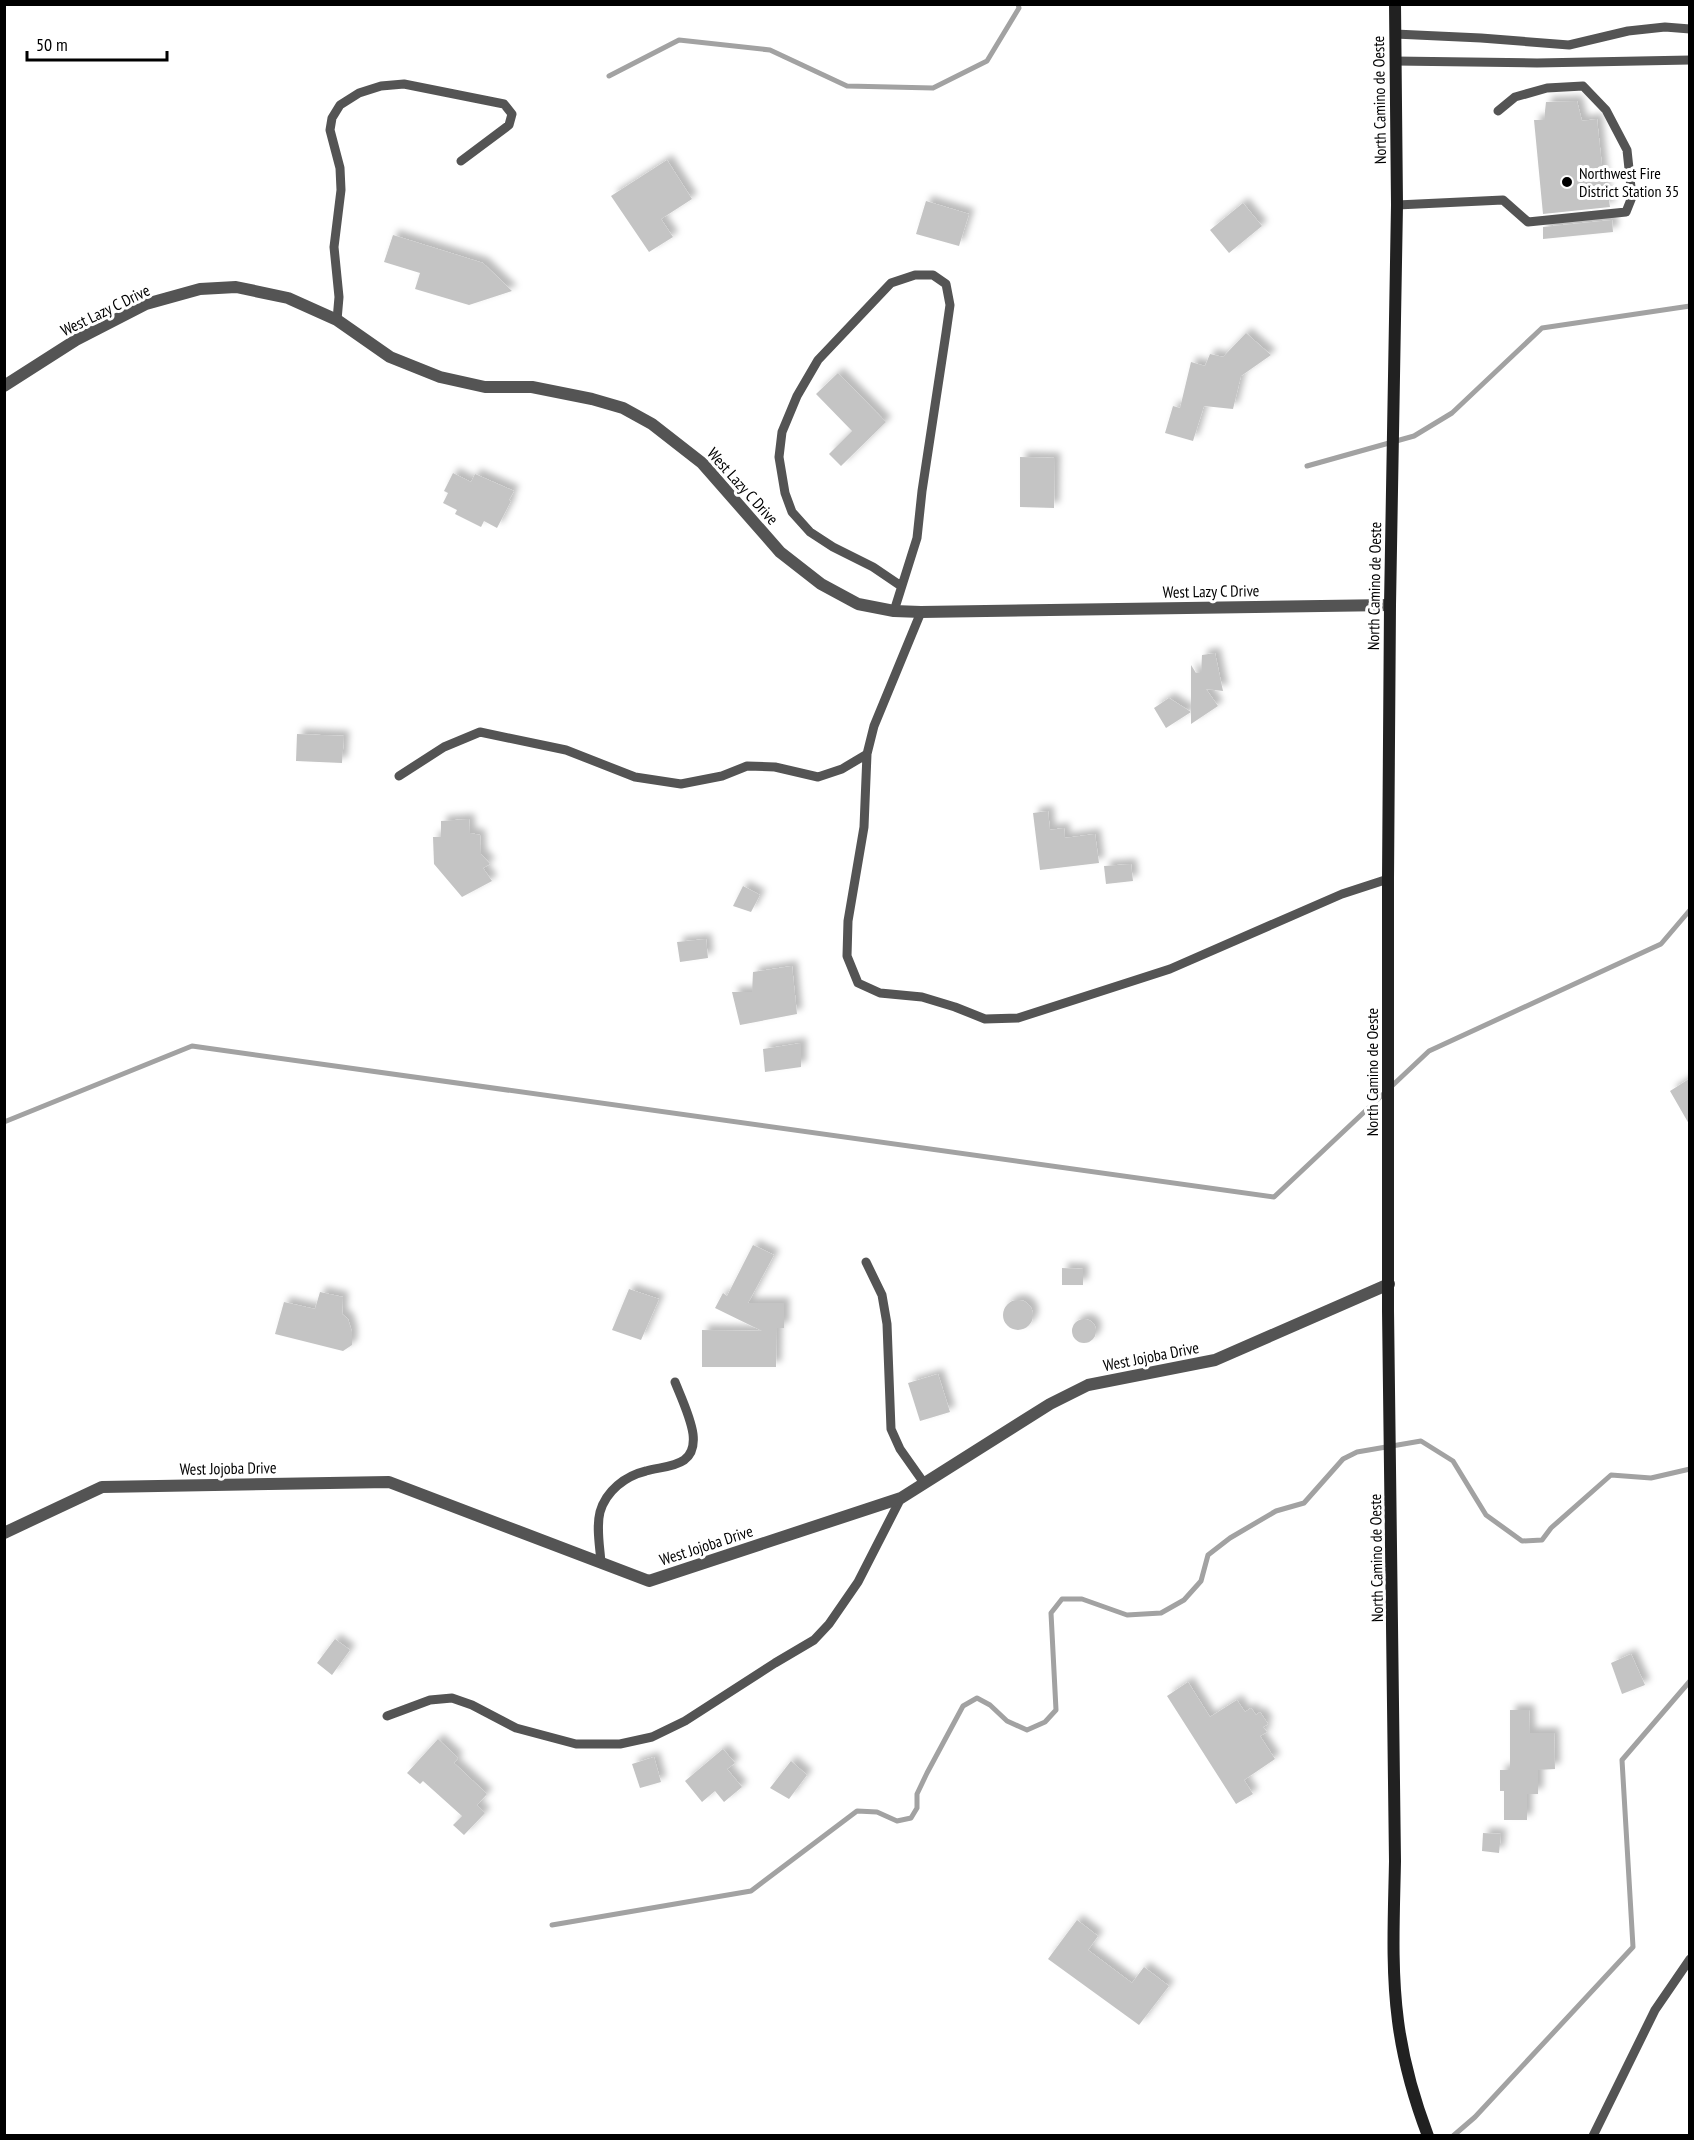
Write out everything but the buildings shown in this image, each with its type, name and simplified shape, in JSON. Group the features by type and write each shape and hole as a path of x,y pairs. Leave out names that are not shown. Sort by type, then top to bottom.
{"street":[{"name":"North Camino de Oeste","path":"1395,4 1397,205 1388,879 1394,1941 1398,2021 1415,2102 1428,2136"},
{"name":"West Lazy C Drive","path":"4,386 76,340 146,304 200,289 236,287 288,298 338,320 390,357 440,377 485,387 532,387 623,408 652,424 702,463 780,552 821,584 858,604 894,611 921,612 1390,605"},
{"name":"West Jojoba Drive","path":"4,1533 102,1487 389,1482 649,1581 901,1498 1050,1404 1088,1385 1215,1360 1389,1284"}],"lane":[{"path":"1395,34 1569,45 1628,31 1665,27 1689,29"},
{"path":"1395,61 1537,63 1689,60"},
{"path":"338,320 339,297 334,247 341,190 340,168 330,130 332,118 340,105 360,93 381,86 404,84 504,104 512,114 509,125 461,161"},
{"path":"1397,205 1503,200 1528,222 1626,212 1632,197 1627,150 1606,110 1583,86 1547,88 1515,97 1498,111"},
{"path":"894,611 917,538 950,305 946,284 933,275 915,275 891,283 818,360 797,396 782,432 779,457 785,493 792,512 810,532 833,547 873,567 901,586"},
{"path":"921,612 874,726 867,754 864,827 848,921 847,956 858,983 880,993 922,997 985,1019 1018,1018 1170,969 1342,894 1388,879"},
{"path":"399,776 444,747 480,732 566,750 635,777 681,784 722,776 747,766 775,767 818,777 842,769 867,754"},
{"path":"866,1262 882,1295 887,1324 891,1428 900,1449 924,1483"},
{"path":"601,1563 599,1521 600,1512 608,1494 623,1480 646,1470 678,1465 692,1452 693,1434 675,1382"},
{"path":"387,1716 430,1700 452,1698 472,1705 516,1728 576,1744 620,1743 652,1737 685,1721 814,1640 829,1624 858,1582 901,1498"},
{"path":"1593,2136 1655,2010 1689,1959"}],"waterway":[{"path":"609,76 679,40 770,50 847,86 933,88 987,61 1019,8 1018,4"},
{"path":"1307,466 1414,436 1452,413 1542,328 1690,306"},
{"path":"4,1122 192,1046 1274,1197 1429,1051 1661,944 1690,910"},
{"path":"552,1925 751,1891 857,1811 877,1812 897,1821 911,1818 917,1808 917,1794 963,1706 977,1698 990,1705 1007,1721 1027,1730 1045,1722 1056,1710 1051,1613 1062,1599 1082,1599 1127,1615 1161,1613 1184,1600 1201,1581 1208,1555 1230,1538 1276,1511 1304,1503 1343,1459 1357,1452 1421,1441 1453,1461 1486,1515 1522,1541 1542,1540 1551,1528 1611,1475 1651,1478 1690,1469"},
{"path":"1453,2136 1475,2117 1633,1947 1622,1760 1690,1681"}],"place":[{"name":"Northwest Fire District Station 35","path":"1567,182"}]}
